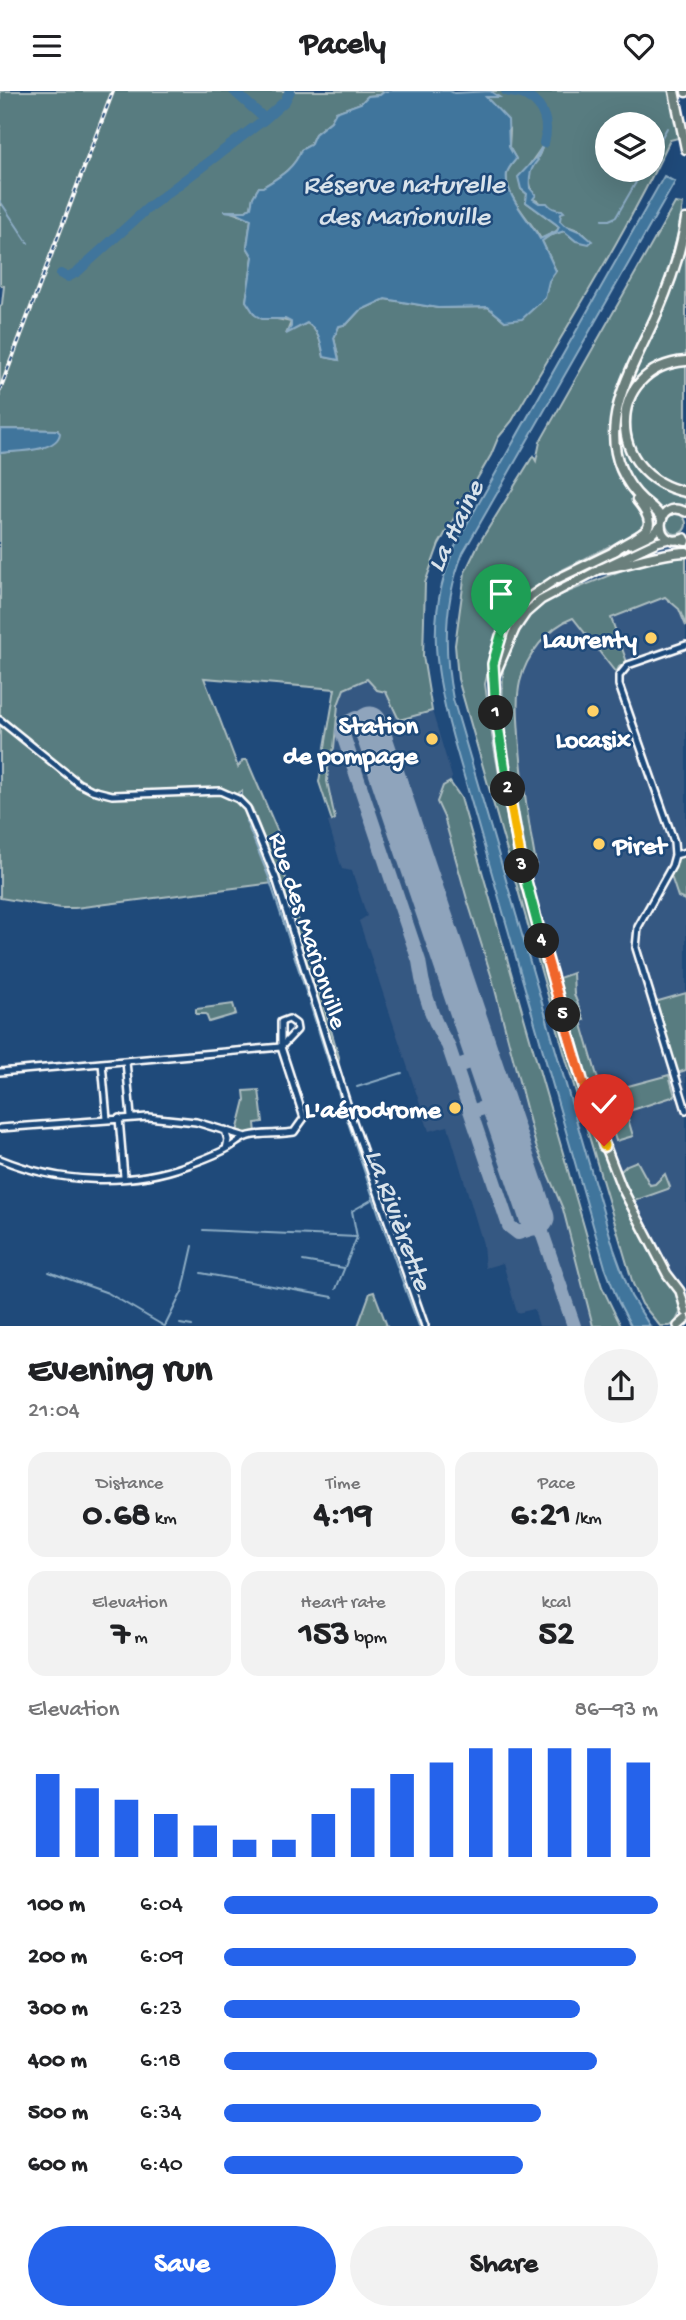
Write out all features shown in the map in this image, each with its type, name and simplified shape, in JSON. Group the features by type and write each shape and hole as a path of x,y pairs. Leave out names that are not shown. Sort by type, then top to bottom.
{"highway":[{"path":"674,91 686,149"},
{"path":"614,551 643,534 650,525 648,514 620,467 615,449 614,429 626,383 672,277 686,219"},
{"path":"686,361 664,366 643,379 628,404 624,427 629,449 642,470 660,483 686,492"},
{"path":"630,484 642,499 656,510 661,522"},
{"path":"600,569 660,554 686,552"}],"main road":[{"path":"682,1323 684,1301 630,1206 587,1098 520,859 498,726 493,664 498,645 511,619 522,604 538,590 652,534 666,512 673,509 686,512"},
{"path":"661,522 663,532 670,538"},
{"path":"495,676 510,637 526,613 547,596 657,542 670,538 684,539"}],"street":[{"path":"686,645 628,665 619,675 619,685 670,829 675,855 672,866 639,927 636,948 686,1110"},
{"name":"Rue des Marionville","path":"0,720 78,783 92,790 112,795 220,791 233,796 247,809 276,878 349,1110 425,1326"},
{"path":"675,855 686,852"},
{"path":"0,1072 281,1047 297,1030 296,1024 289,1019 281,1022 281,1047 304,1118 292,1133 246,1137 196,1122 131,1118 0,1128"},
{"path":"126,1061 131,1118"},
{"path":"102,1063 107,1119"},
{"path":"119,1118 124,1177"},
{"path":"225,1130 228,1140 226,1149"},
{"path":"0,1159 57,1177 138,1177 177,1168 226,1149 246,1137"}],"shaded area":[{"path":"686,556 686,1286 671,1273 640,1215 621,1175 592,1096 556,979 526,863 502,718 501,685 537,607 548,600 647,560"},
{"path":"367,679 372,686 386,691 399,720 432,711 452,777 450,782 443,786 437,802 444,817 492,978 536,1146 563,1209 593,1326 539,1326 534,1309 517,1313 503,1263 485,1268 483,1244 448,1126 429,1131 359,921 367,916 352,871 342,869 328,822 335,819 327,781 329,758 334,748 338,705 344,689"}],"green space":[{"path":"0,91 385,91 380,95 368,96 361,103 336,112 331,121 315,134 310,145 301,150 291,167 263,187 259,187 251,207 246,211 231,212 251,219 247,247 253,257 246,301 277,319 291,322 287,332 307,323 317,334 324,357 339,360 334,338 339,326 347,324 359,311 385,299 438,308 488,307 505,321 544,298 549,281 556,271 542,241 564,231 576,241 589,239 581,231 559,221 561,213 533,199 530,173 542,147 520,178 521,189 527,194 526,202 556,224 559,227 557,231 541,239 519,207 507,181 508,171 516,159 509,147 510,130 485,96 497,96 490,91 670,91 678,138 670,140 665,150 665,112 595,112 595,182 649,182 614,247 512,421 498,438 491,455 439,544 425,583 423,656 432,711 399,720 386,692 377,690 367,679 344,689 338,705 334,748 329,758 327,781 335,819 332,821 319,782 335,689 204,678 238,767 243,760 247,760 280,837 276,845 339,1057 338,1065 280,879 252,808 242,797 242,791 238,793 274,883 75,908 0,898 0,453 43,448 57,430 0,429 0,307 4,286 0,285"},
{"path":"675,203 683,204 672,259 658,299 622,379 611,422 611,448 615,468 646,515 644,529 556,573 521,600 497,636 485,684 510,832 586,1109 620,1195 679,1300 680,1313 675,1323 660,1326 642,1304 633,1284 458,679 455,645 465,572 478,545 533,456 536,461 540,442"},
{"path":"686,238 686,359 649,372 641,378 632,394 624,426 624,441 634,465 656,481 686,495 686,507 670,505 661,511 640,491 627,473 619,445 619,424 623,401 640,356 669,294"},
{"path":"686,366 686,486 662,479 645,464 634,445 631,424 634,403 644,384 661,371"},
{"path":"672,514 680,514 686,524 680,534 672,534 666,528 666,520"},
{"path":"686,556 686,626 679,609 665,597 611,618 627,662 619,667 616,673 573,618 547,635 527,662 519,688 518,715 520,751 536,864 526,863 502,718 503,662 514,634 524,620 548,600 647,560"},
{"path":"450,782 461,798 602,1287 621,1326 593,1326 563,1209 536,1146 492,978 444,817 437,802 443,786"},
{"path":"686,851 686,904 685,900 678,897 671,876 677,854"},
{"path":"573,973 574,994 584,1020 581,1021 602,1093 669,1075 675,1096 626,1112 633,1136 616,1141 608,1115 602,1119 598,1117 556,979"},
{"path":"686,993 686,1070 677,1073 655,1002"},
{"path":"233,1004 236,1014 209,1022 206,1014 196,1014 196,1009"},
{"path":"259,1090 263,1122 255,1123 256,1133 245,1135 237,1132 245,1100 244,1091"},
{"path":"637,1161 650,1185 655,1184 665,1174 670,1187 634,1201 620,1172"},
{"path":"374,1292 387,1326 358,1326 370,1293"}],"water":[{"name":"Réserve naturelle des Marionville","path":"385,91 490,91 499,97 486,97 508,120 509,147 516,159 508,171 507,181 513,199 540,239 557,231 559,227 556,224 526,202 527,194 521,189 518,177 535,159 544,143 531,173 530,188 536,195 533,199 562,210 564,212 561,213 560,221 592,241 589,244 576,241 564,231 542,241 556,271 549,281 545,298 522,319 505,321 488,307 438,308 385,299 359,311 347,324 339,326 334,338 339,360 324,357 317,334 307,323 286,334 291,322 285,319 262,319 255,315 246,301 253,257 247,247 251,219 224,211 246,211 251,207 259,187 263,187 291,167 301,150 310,145 315,134 331,121 336,112 361,103 368,96 380,95"},
{"path":"665,177 675,182 463,553 452,589 447,625 453,699 614,1249 631,1296 650,1326 631,1326 605,1267 446,712 437,662 437,613 448,564 459,538 661,182 665,182"},
{"path":"0,429 57,430 60,433 58,439 44,447 0,453"}],"waterway":[{"path":"234,91 265,119 285,101 290,91"},
{"path":"506,91 526,96 542,111 546,123 544,143"},
{"path":"61,274 68,277 77,272 149,207 265,119"},
{"path":"665,132 667,128"},
{"path":"602,220 616,217 636,182"},
{"path":"0,201 28,243"},
{"name":"La Rivièrette","path":"246,821 268,875 308,998"},
{"name":"La Rivièrette","path":"310,1004 362,1166 419,1326"},
{"path":"357,1087 402,1073"},
{"path":"336,1289 357,1237 352,1211 373,1199"},
{"path":"203,1230 357,1237"},
{"path":"165,1326 183,1290 193,1246"},
{"path":"303,1261 344,1268"},
{"path":"49,1272 108,1293 164,1326"},
{"path":"201,1273 333,1297"},
{"path":"180,1324 192,1326"}],"taxiway":[{"path":"370,724 367,719 356,718 344,724 342,732 419,961 429,1005 448,1045 509,1226 518,1233 534,1228 537,1218"},
{"path":"455,1067 483,1057"},
{"path":"471,1112 499,1103"},
{"path":"537,1218 574,1326"}],"runway":[{"path":"370,724 537,1218"}],"railway":[{"path":"0,390 113,91"}],"place":[{"name":"Laurenty","path":"651,638"},
{"name":"Locasix","path":"593,711"},
{"name":"Station de pompage","path":"432,739"},
{"name":"Piret","path":"599,844"},
{"name":"L'aérodrome","path":"455,1108"}],"route":[{"path":"501,636 493,664 495,702 516,842 573,1053 604,1146"}],"water label":[{"name":"La Haine","path":"453,525"}]}
